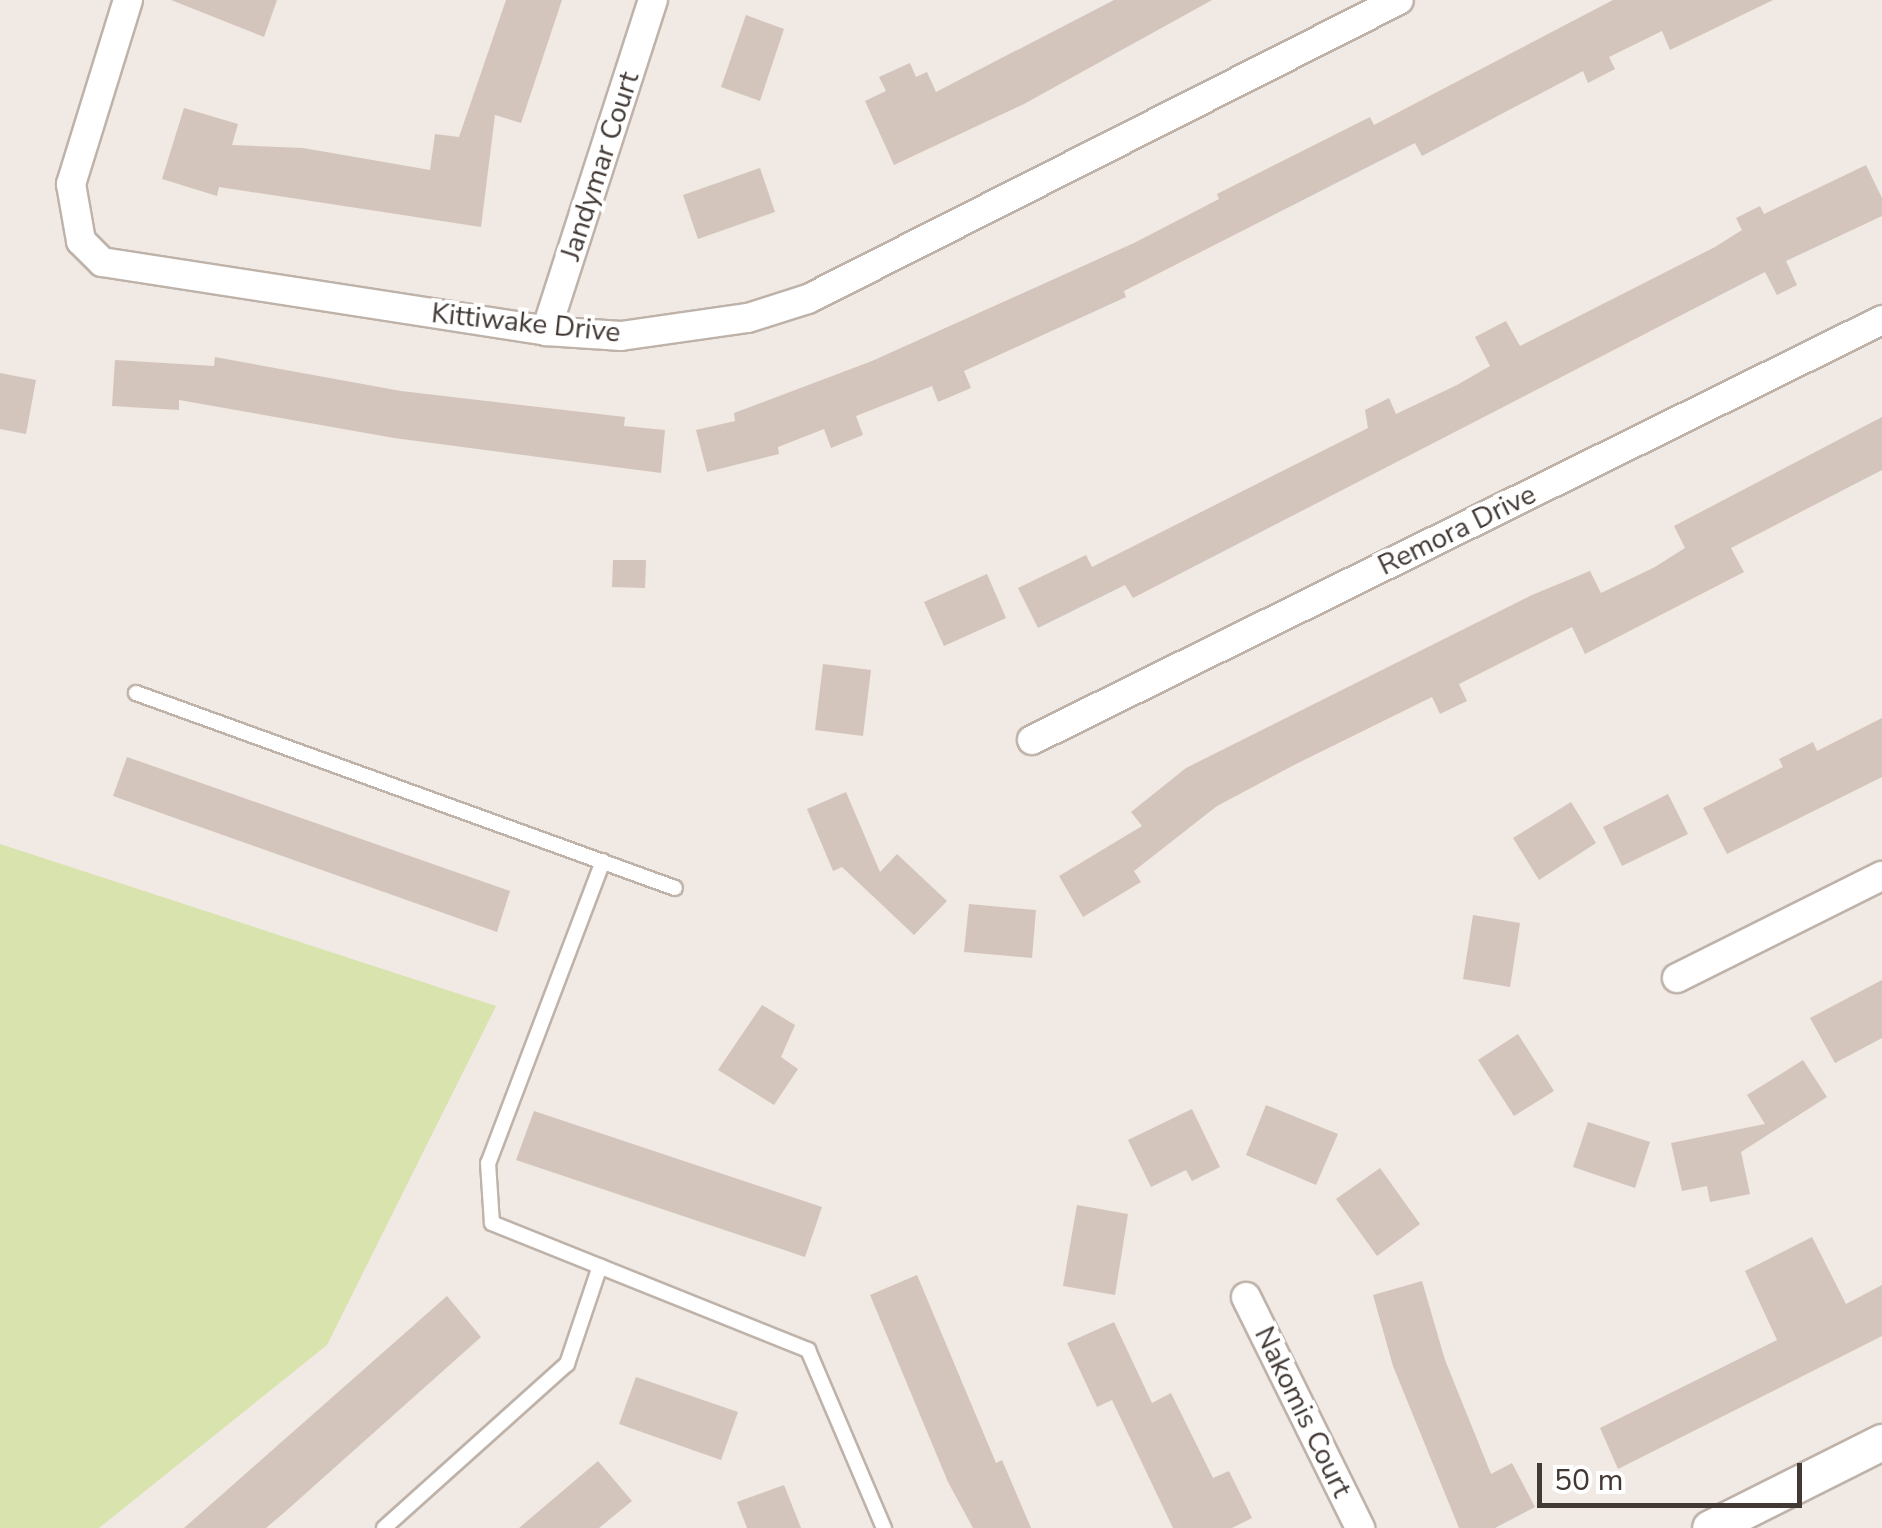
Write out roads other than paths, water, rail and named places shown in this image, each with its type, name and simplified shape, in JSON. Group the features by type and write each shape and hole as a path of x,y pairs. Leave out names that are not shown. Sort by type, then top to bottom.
{"street":[{"name":"Kittiwake Drive","path":"128,0 71,184 82,241 102,262 546,331 660,333 808,299 1399,0"},
{"name":"Jandymar Court","path":"546,331 653,0"},
{"name":"Remora Drive","path":"1032,740 1882,320"},
{"path":"1677,978 1882,876"},
{"name":"Nakomis Court","path":"1246,1297 1360,1528"},
{"path":"1710,1528 1882,1442"}],"lane":[{"path":"136,694 675,888"},
{"path":"602,861 488,1163 492,1223 808,1350 884,1528"},
{"path":"384,1528 567,1364 600,1266"}]}
